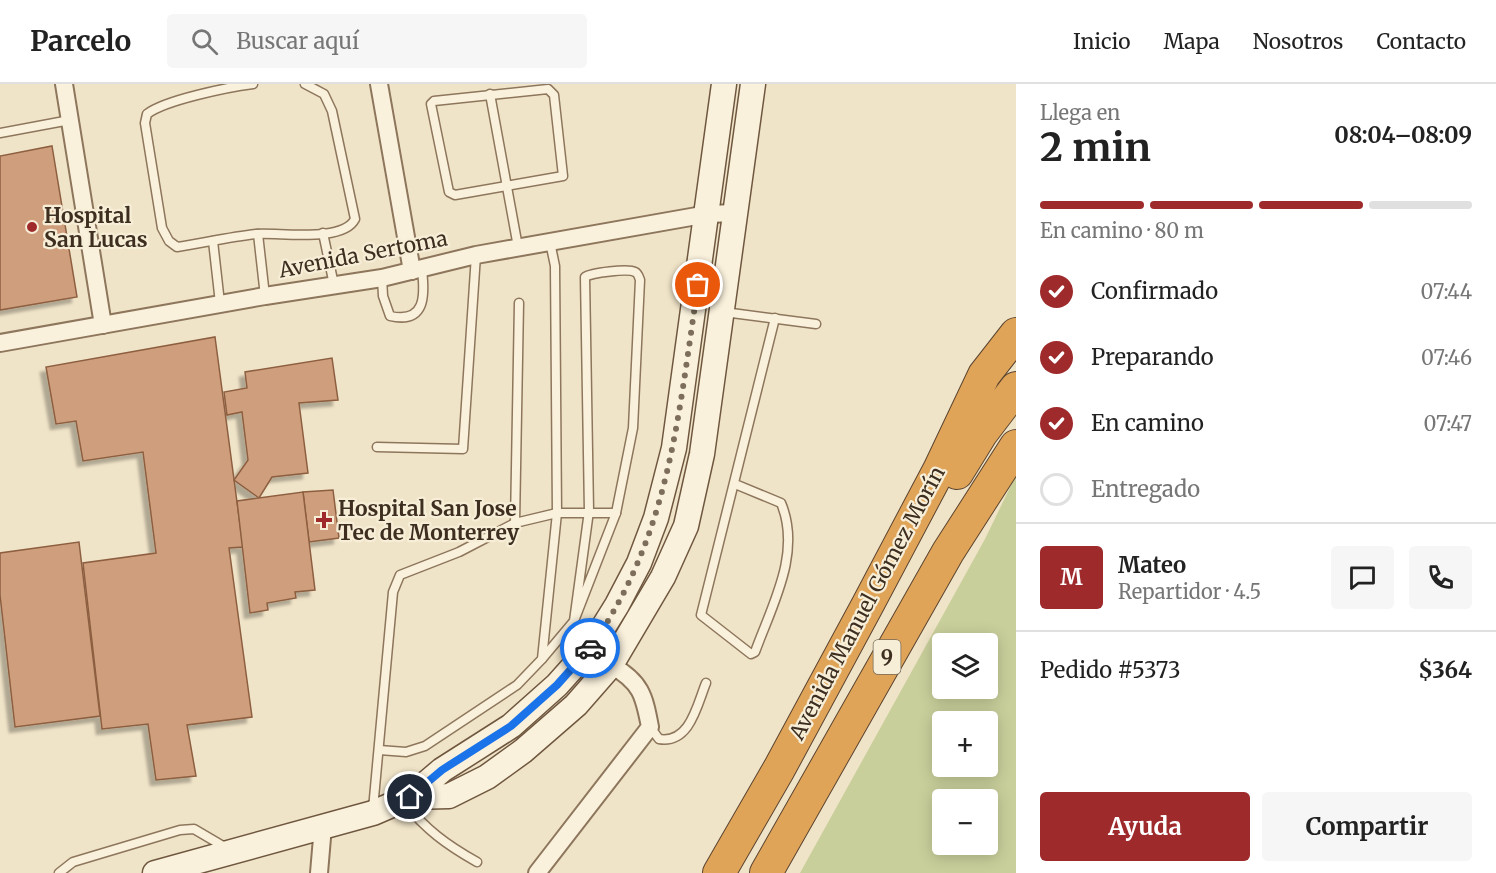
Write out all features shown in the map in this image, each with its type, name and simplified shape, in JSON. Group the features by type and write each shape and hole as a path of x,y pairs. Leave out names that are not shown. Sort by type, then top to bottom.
{"highway":[{"name":"Avenida Manuel Gómez Morín","path":"718,873 779,769 867,606 939,470 984,375 1016,334"},
{"path":"867,606 898,570 981,434 1016,388"},
{"name":"Avenida Manuel Gómez Morín","path":"766,873 948,552 1016,446"}],"street":[{"path":"64,84 103,326"},
{"path":"379,84 417,270"},
{"path":"155,873 231,850 373,813 406,799 442,770 511,726 557,685 591,647 639,563 656,518 674,448 708,214 724,84"},
{"path":"406,799 449,796 487,777 523,751 576,705 611,665 663,577 686,525 702,454 724,312 753,84"},
{"name":"Avenida Sertoma","path":"0,343 220,303 382,278 518,247 708,214 735,213"},
{"path":"537,873 650,727 639,687 629,675 611,665"},
{"path":"319,873 323,826"}],"lane":[{"path":"253,84 187,99 153,109 147,114 145,123 162,228 169,242 177,248 258,234 323,233 347,228 355,219 332,111 324,94 305,84"},
{"path":"550,89 554,96 563,176 507,187 455,195 449,192 431,106 435,101 550,89"},
{"path":"490,94 518,247"},
{"path":"0,133 70,120"},
{"path":"323,233 334,285"},
{"path":"258,234 265,296"},
{"path":"213,241 220,303"},
{"path":"542,659 556,513 555,266 550,242"},
{"path":"377,447 463,449 476,255"},
{"path":"382,278 382,296 390,316 409,316 416,312 423,302 417,270"},
{"path":"379,750 406,752 425,746 517,685 574,621 616,513 633,428 640,280 637,274 631,271 592,274 585,277 590,512 574,621"},
{"path":"515,523 519,303"},
{"path":"724,312 816,324"},
{"path":"735,484 781,503 790,551 755,652 751,654 701,615 775,318"},
{"path":"373,813 394,584 407,570 459,552 515,523 556,513 616,513"},
{"path":"650,727 659,740 668,741 679,737 689,724 706,683"},
{"path":"406,799 426,829 444,843 477,862"},
{"path":"59,873 73,862 180,830 194,829 231,850"}],"green space":[{"path":"1016,475 1016,873 800,873 932,635 932,699 998,699 998,633 933,633 985,539"}],"building":[{"name":"Hospital San Lucas","path":"52,146 77,297 0,310 0,156"},
{"path":"215,337 243,547 229,548 252,717 187,725 196,776 156,780 148,724 102,729 83,563 156,553 143,452 83,461 76,421 56,424 46,367"},
{"path":"332,358 338,400 299,403 308,473 272,477 259,498 234,480 248,460 242,412 227,415 224,392 247,388 245,372"},
{"path":"333,490 339,538 309,542 303,492"},
{"path":"303,492 315,590 295,592 296,598 267,603 268,610 250,613 237,501"},
{"path":"79,542 100,716 15,727 0,595 0,553"}],"way so far":[{"path":"590,648 617,605 639,563 656,518 674,448 698,285"}],"place":[{"name":"Hospital San Lucas","path":"32,227"},
{"name":"Hospital San Jose Tec de Monterrey","path":"324,520"}],"route":[{"path":"410,797 442,770 511,726 557,685 590,648"}]}
